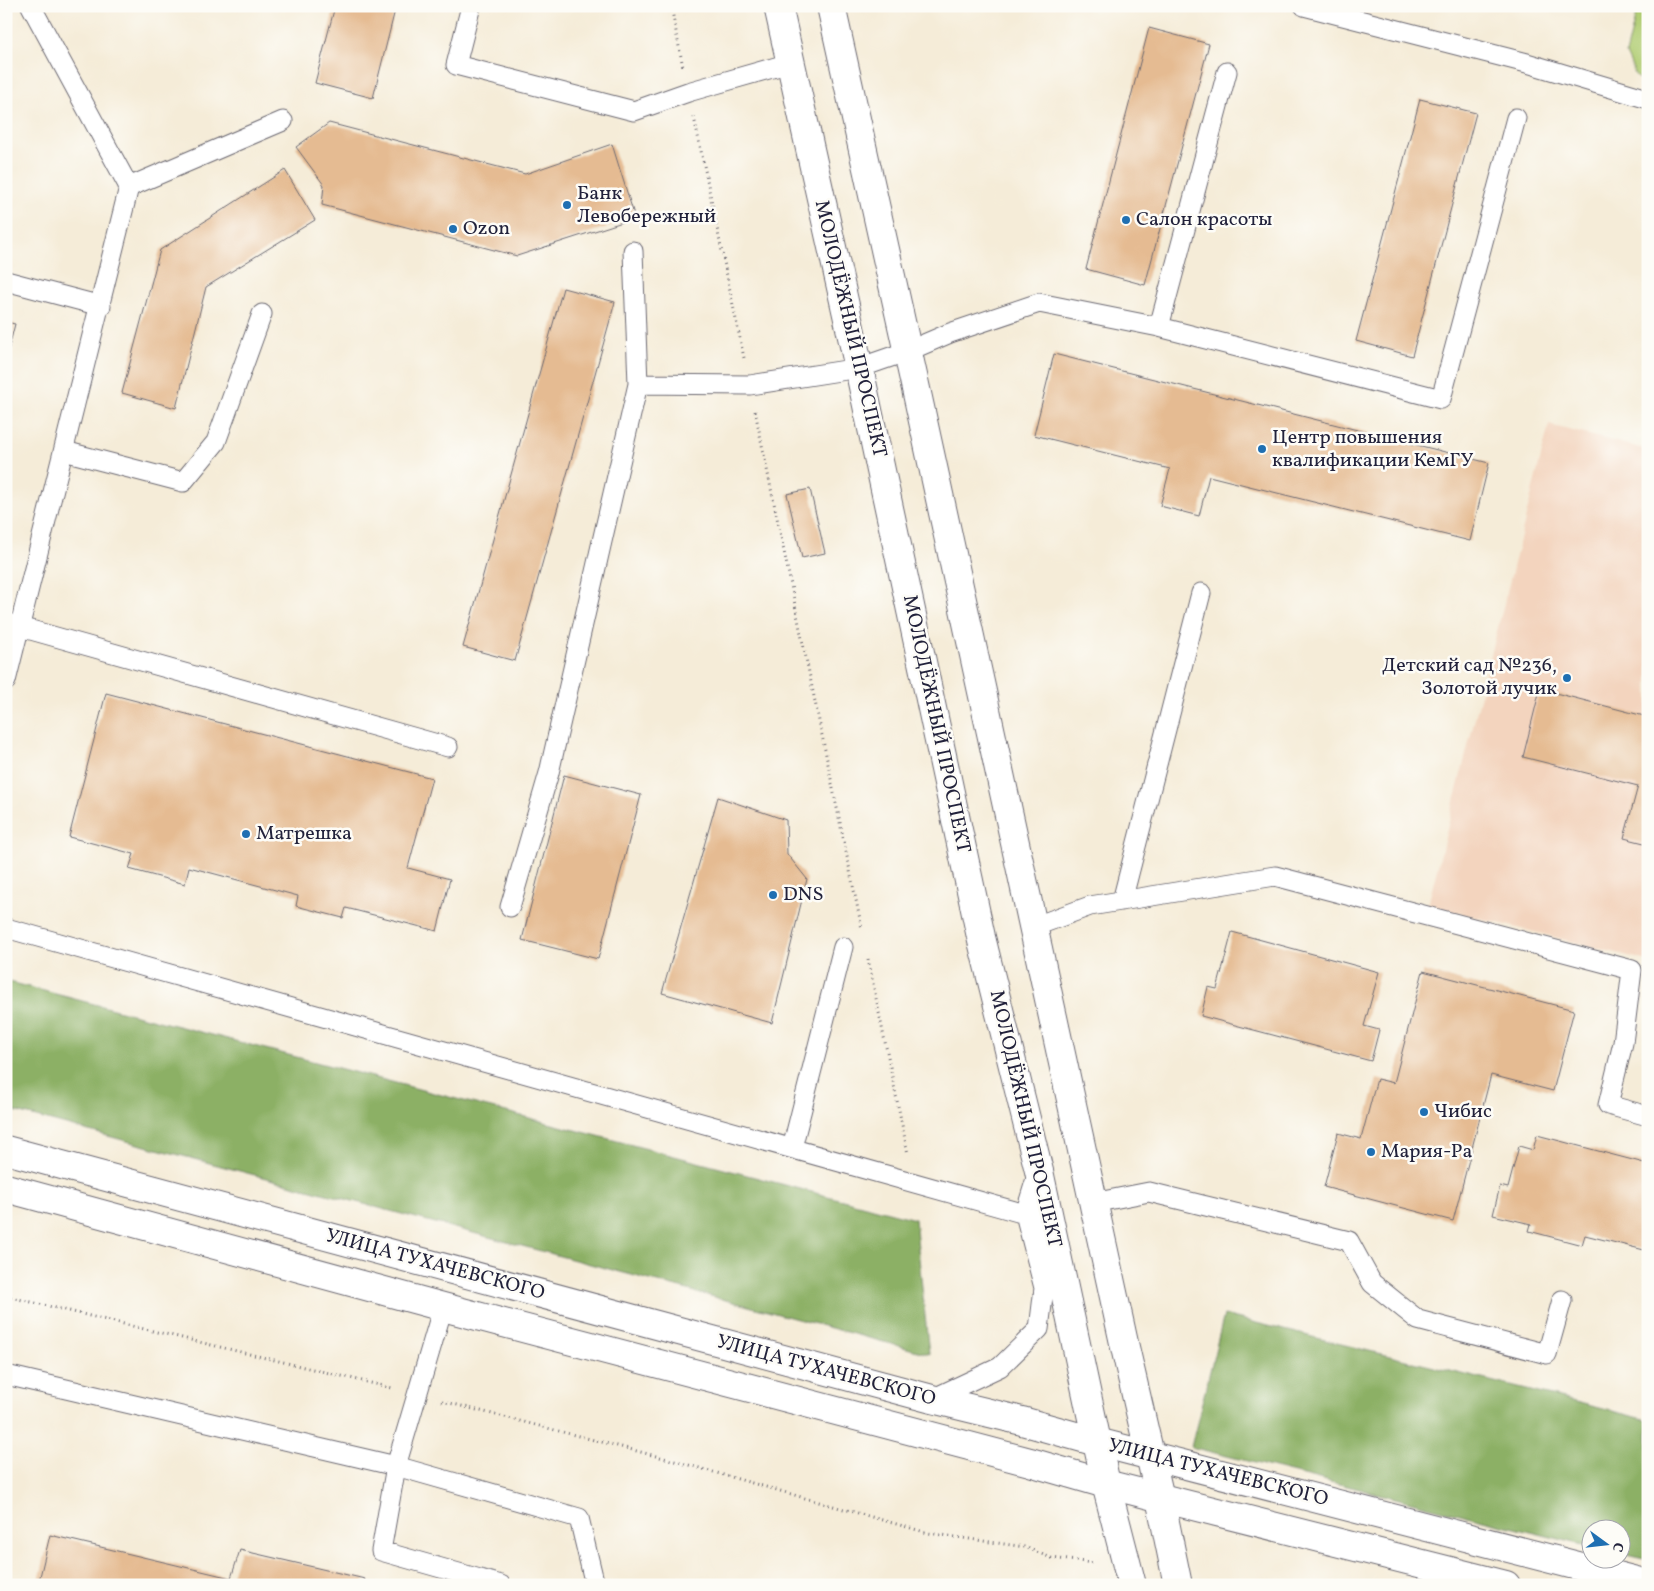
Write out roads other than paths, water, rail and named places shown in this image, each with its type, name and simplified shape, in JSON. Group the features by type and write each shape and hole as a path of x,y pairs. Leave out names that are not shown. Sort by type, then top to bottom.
{"main road":[{"name":"МОЛОДЁЖНЫЙ ПРОСПЕКТ","path":"778,6 860,368 981,937 1039,1171 1106,1484 1132,1585"},
{"path":"831,6 1178,1585"},
{"name":"УЛИЦА ТУХАЧЕВСКОГО","path":"6,1150 932,1400 1022,1421 1150,1456 1648,1584"},
{"name":"УЛИЦА ТУХАЧЕВСКОГО","path":"6,1188 1106,1484 1506,1585"}],"lane":[{"path":"6,680 13,625 64,450 129,187 31,6"},
{"path":"471,6 456,65 634,111 688,92 790,63"},
{"path":"1304,6 1527,63 1648,99"},
{"path":"1159,327 1227,72"},
{"path":"638,384 750,385 860,368 908,351 950,333 1039,303 1159,327 1441,399 1516,118"},
{"path":"129,187 283,121"},
{"path":"510,907 548,774 638,384 633,251"},
{"path":"6,282 101,306"},
{"path":"64,450 183,482 216,442 262,314"},
{"path":"1122,901 1201,593"},
{"path":"13,625 448,746"},
{"path":"1033,927 1090,906 1275,876 1632,970 1623,1043 1608,1106 1648,1116"},
{"path":"6,928 1025,1214"},
{"path":"792,1148 843,946"},
{"path":"932,1400 1000,1367 1039,1328 1044,1288 1025,1214 1039,1171"},
{"path":"1093,1202 1149,1192 1349,1241 1372,1283 1418,1320 1547,1354 1562,1300"},
{"path":"443,1307 396,1466 381,1551 501,1585"},
{"path":"6,1375 396,1466 579,1518 595,1585"}],"place":[{"name":"Банк Левобережный","path":"567,205"},
{"name":"Салон красоты","path":"1126,220"},
{"name":"Ozon","path":"453,229"},
{"name":"Центр повышения квалификации КемГУ","path":"1262,449"},
{"name":"Детский сад №236, Золотой лучик","path":"1567,678"},
{"name":"Матрешка","path":"246,834"},
{"name":"DNS","path":"773,895"},
{"name":"Чибис","path":"1424,1112"},
{"name":"Мария-Ра","path":"1371,1152"}]}
